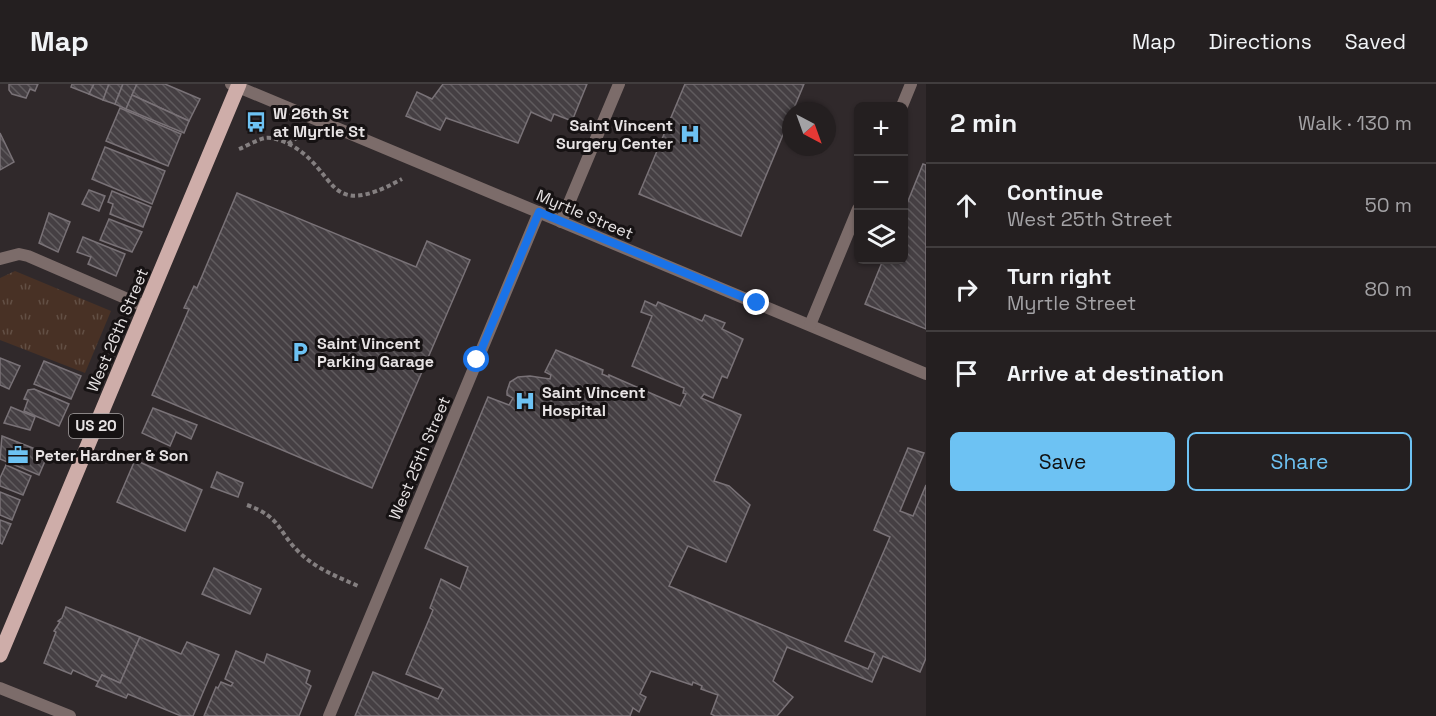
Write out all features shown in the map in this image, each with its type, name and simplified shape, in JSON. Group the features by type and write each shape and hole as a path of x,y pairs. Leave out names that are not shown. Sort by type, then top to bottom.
{"main road":[{"name":"West 26th Street","path":"0,656 236,85"}],"street":[{"path":"561,222 619,84"},
{"path":"904,102 911,84"},
{"name":"Myrtle Street","path":"236,85 926,374"},
{"path":"810,325 858,210"},
{"name":"West 25th Street","path":"329,716 539,212"},
{"path":"0,259 18,254 28,256 146,307"},
{"path":"0,688 70,716"}],"path":[{"path":"288,144 298,137"},
{"path":"239,149 266,138 288,144 305,154 330,185 347,194 365,196 402,179"},
{"path":"248,505 270,514 290,543 308,560 358,586"}],"green space":[{"path":"15,271 111,311 85,373 0,340 0,278"}],"building":[{"path":"9,84 38,84 35,91 30,89 26,98 12,94"},
{"path":"72,84 94,84 89,94 71,87"},
{"path":"94,84 109,84 103,100 89,94"},
{"path":"109,84 123,84 115,104 103,100"},
{"path":"123,84 137,84 126,109 115,104"},
{"path":"137,84 165,84 200,99 189,121 132,95"},
{"path":"443,84 587,84 572,121 554,114 551,121 531,112 518,143 446,118 440,130 406,116 417,92 432,99"},
{"path":"685,84 804,84 797,102 782,102 782,137 741,236 639,194"},
{"path":"132,95 189,121 184,133 126,109"},
{"path":"120,108 181,134 168,166 106,141"},
{"path":"0,133 14,162 0,170"},
{"path":"105,147 165,171 152,204 92,179"},
{"path":"923,164 926,165 926,329 865,304 881,264 908,264 908,201"},
{"path":"89,190 105,196 99,211 82,204"},
{"path":"112,191 151,207 143,227 110,214 113,204 108,202"},
{"name":"Saint Vincent Parking Garage","path":"237,193 416,267 427,241 470,260 372,488 152,395 189,309 184,308 194,286 197,288"},
{"path":"49,213 70,222 58,252 39,243"},
{"path":"109,219 142,232 132,252 100,240"},
{"path":"83,237 125,254 116,276 88,264 91,257 77,252"},
{"path":"645,301 656,306 658,302 702,321 705,315 725,323 722,329 743,339 727,378 722,376 713,398 704,394 701,398 741,415 714,481 729,486 750,505 726,562 688,546 669,586 868,669 875,653 845,641 890,537 874,530 908,448 924,453 900,511 913,516 926,485 926,658 920,672 883,656 872,682 787,647 773,681 793,697 777,716 715,716 711,714 718,695 701,689 702,686 693,682 692,685 651,671 640,694 646,697 639,712 633,708 630,716 355,716 373,672 438,699 443,689 406,674 433,610 430,608 441,579 460,589 468,567 425,548 488,397 509,405 513,398 507,395 510,382 518,377 530,376 550,379 551,375 545,372 556,350 603,370 602,374 680,406 686,394 683,393 684,388 632,366 652,316 641,312"},
{"path":"0,358 20,366 9,389 0,385"},
{"path":"44,361 81,376 71,399 34,384"},
{"path":"34,389 69,404 59,426 24,411 28,400 24,399 28,390"},
{"path":"11,407 35,417 30,430 4,423"},
{"path":"153,408 197,425 191,439 176,432 170,446 142,433"},
{"path":"2,436 48,454 39,475 0,459"},
{"path":"135,460 202,490 185,531 117,502"},
{"path":"6,465 31,476 23,495 0,486 0,478"},
{"path":"217,472 243,483 238,497 211,487"},
{"path":"0,492 20,500 12,520 0,515"},
{"path":"0,520 11,524 2,544 0,543"},
{"path":"214,568 261,589 250,614 202,594"},
{"path":"66,607 140,637 120,683 102,675 99,682 73,670 71,674 44,663 56,632 54,631"},
{"path":"140,637 181,654 187,642 219,655 193,716 181,716 128,694 126,698 96,686 102,675 120,683"},
{"path":"236,651 264,663 267,654 310,671 306,683 311,686 299,716 204,716 216,687 218,688 221,682 231,686 233,683 225,679"}],"place":[{"name":"W 26th St at Myrtle St","path":"256,122"},
{"name":"Saint Vincent Surgery Center","path":"690,134"},
{"name":"Saint Vincent Parking Garage","path":"300,352"},
{"name":"Saint Vincent Hospital","path":"525,401"},
{"name":"Peter Hardner & Son","path":"18,455"}],"route":[{"path":"477,360 539,212 757,303"}]}
